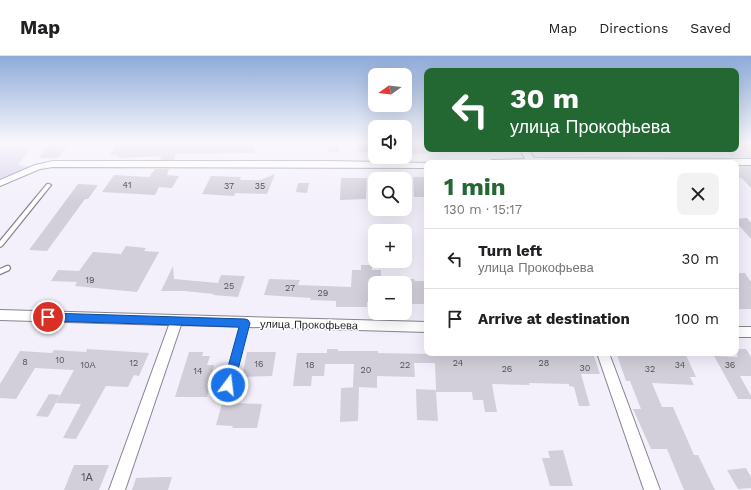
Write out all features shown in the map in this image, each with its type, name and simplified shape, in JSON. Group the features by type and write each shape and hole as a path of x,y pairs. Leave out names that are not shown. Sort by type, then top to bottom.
{"street":[{"path":"0,183 38,167 53,164 424,165"},
{"name":"улица Прокофьева","path":"0,315 424,327"},
{"path":"117,490 176,321"},
{"path":"739,332 751,332"},
{"path":"604,356 652,490"}],"lane":[{"path":"0,245 49,185"},
{"path":"0,272 7,268"},
{"path":"228,385 245,323"}],"shaded area":[{"path":"0,162 20,162 18,165 32,167 0,181"}],"building":[{"path":"739,166 751,166 751,188 742,178 739,178"},
{"path":"155,169 169,169 167,175 179,176 172,188 159,187 155,195 102,192 114,175 149,177"},
{"path":"275,174 267,194 235,193 234,196 202,194 211,176 241,177 240,180 260,180"},
{"path":"413,177 424,177 424,197 414,197"},
{"path":"341,178 367,178 366,199 340,200"},
{"path":"298,183 309,183 307,193 296,192"},
{"path":"78,184 98,185 88,199 85,199 47,251 29,250"},
{"path":"747,218 751,223 751,239 739,225 739,219"},
{"path":"126,246 146,248 144,251 159,252 137,292 75,286 77,282 51,281 58,270 79,271 93,252 121,254"},
{"path":"361,265 368,265 368,268 372,268 372,270 381,270 381,276 368,276 367,307 336,307 336,301 264,295 269,279 300,280 298,285 351,287 352,270 361,270"},
{"path":"173,266 174,279 218,283 221,275 245,276 238,297 184,291 161,291"},
{"path":"739,273 745,273 751,282 751,309 739,309"},
{"path":"412,279 415,281 424,281 424,304 412,304"},
{"path":"87,349 149,353 139,376 134,375 128,387 106,386 76,439 63,438 81,404 56,403 74,370 35,368 16,399 0,398 0,384 20,351 52,353 54,350 86,352"},
{"path":"327,349 338,349 338,351 378,351 378,353 424,354 424,356 594,356 600,374 581,374 590,406 579,406 574,387 569,386 569,384 492,384 497,412 485,412 483,400 473,400 472,392 436,392 438,421 417,420 416,389 436,390 435,363 414,363 415,377 377,376 377,388 359,387 358,421 340,422 341,388 358,387 353,387 354,364 325,364 324,376 312,376 311,386 293,386 297,353 327,353"},
{"path":"739,349 746,349 751,357 751,376 740,376 751,396 751,399 738,399 714,356 738,357"},
{"path":"189,352 203,352 202,356 210,356 207,365 214,365 207,397 175,397"},
{"path":"247,352 276,352 272,376 242,377"},
{"path":"617,356 686,356 696,377 690,377 694,385 652,383 662,407 673,407 694,455 698,455 715,490 684,490 667,449 651,449 633,409 641,409 630,381 626,381"},
{"path":"226,389 237,389 234,403 262,404 257,428 232,428 233,426 216,425"},
{"path":"49,394 60,395 48,417 36,416"},
{"path":"563,450 573,486 550,486 542,458 550,458 548,451"},
{"path":"74,465 109,465 99,490 64,490"},
{"path":"746,468 751,477 751,488 738,489 727,470"},
{"path":"172,477 168,490 132,490 136,478"}],"route":[{"path":"48,317 245,323 228,385"}]}
